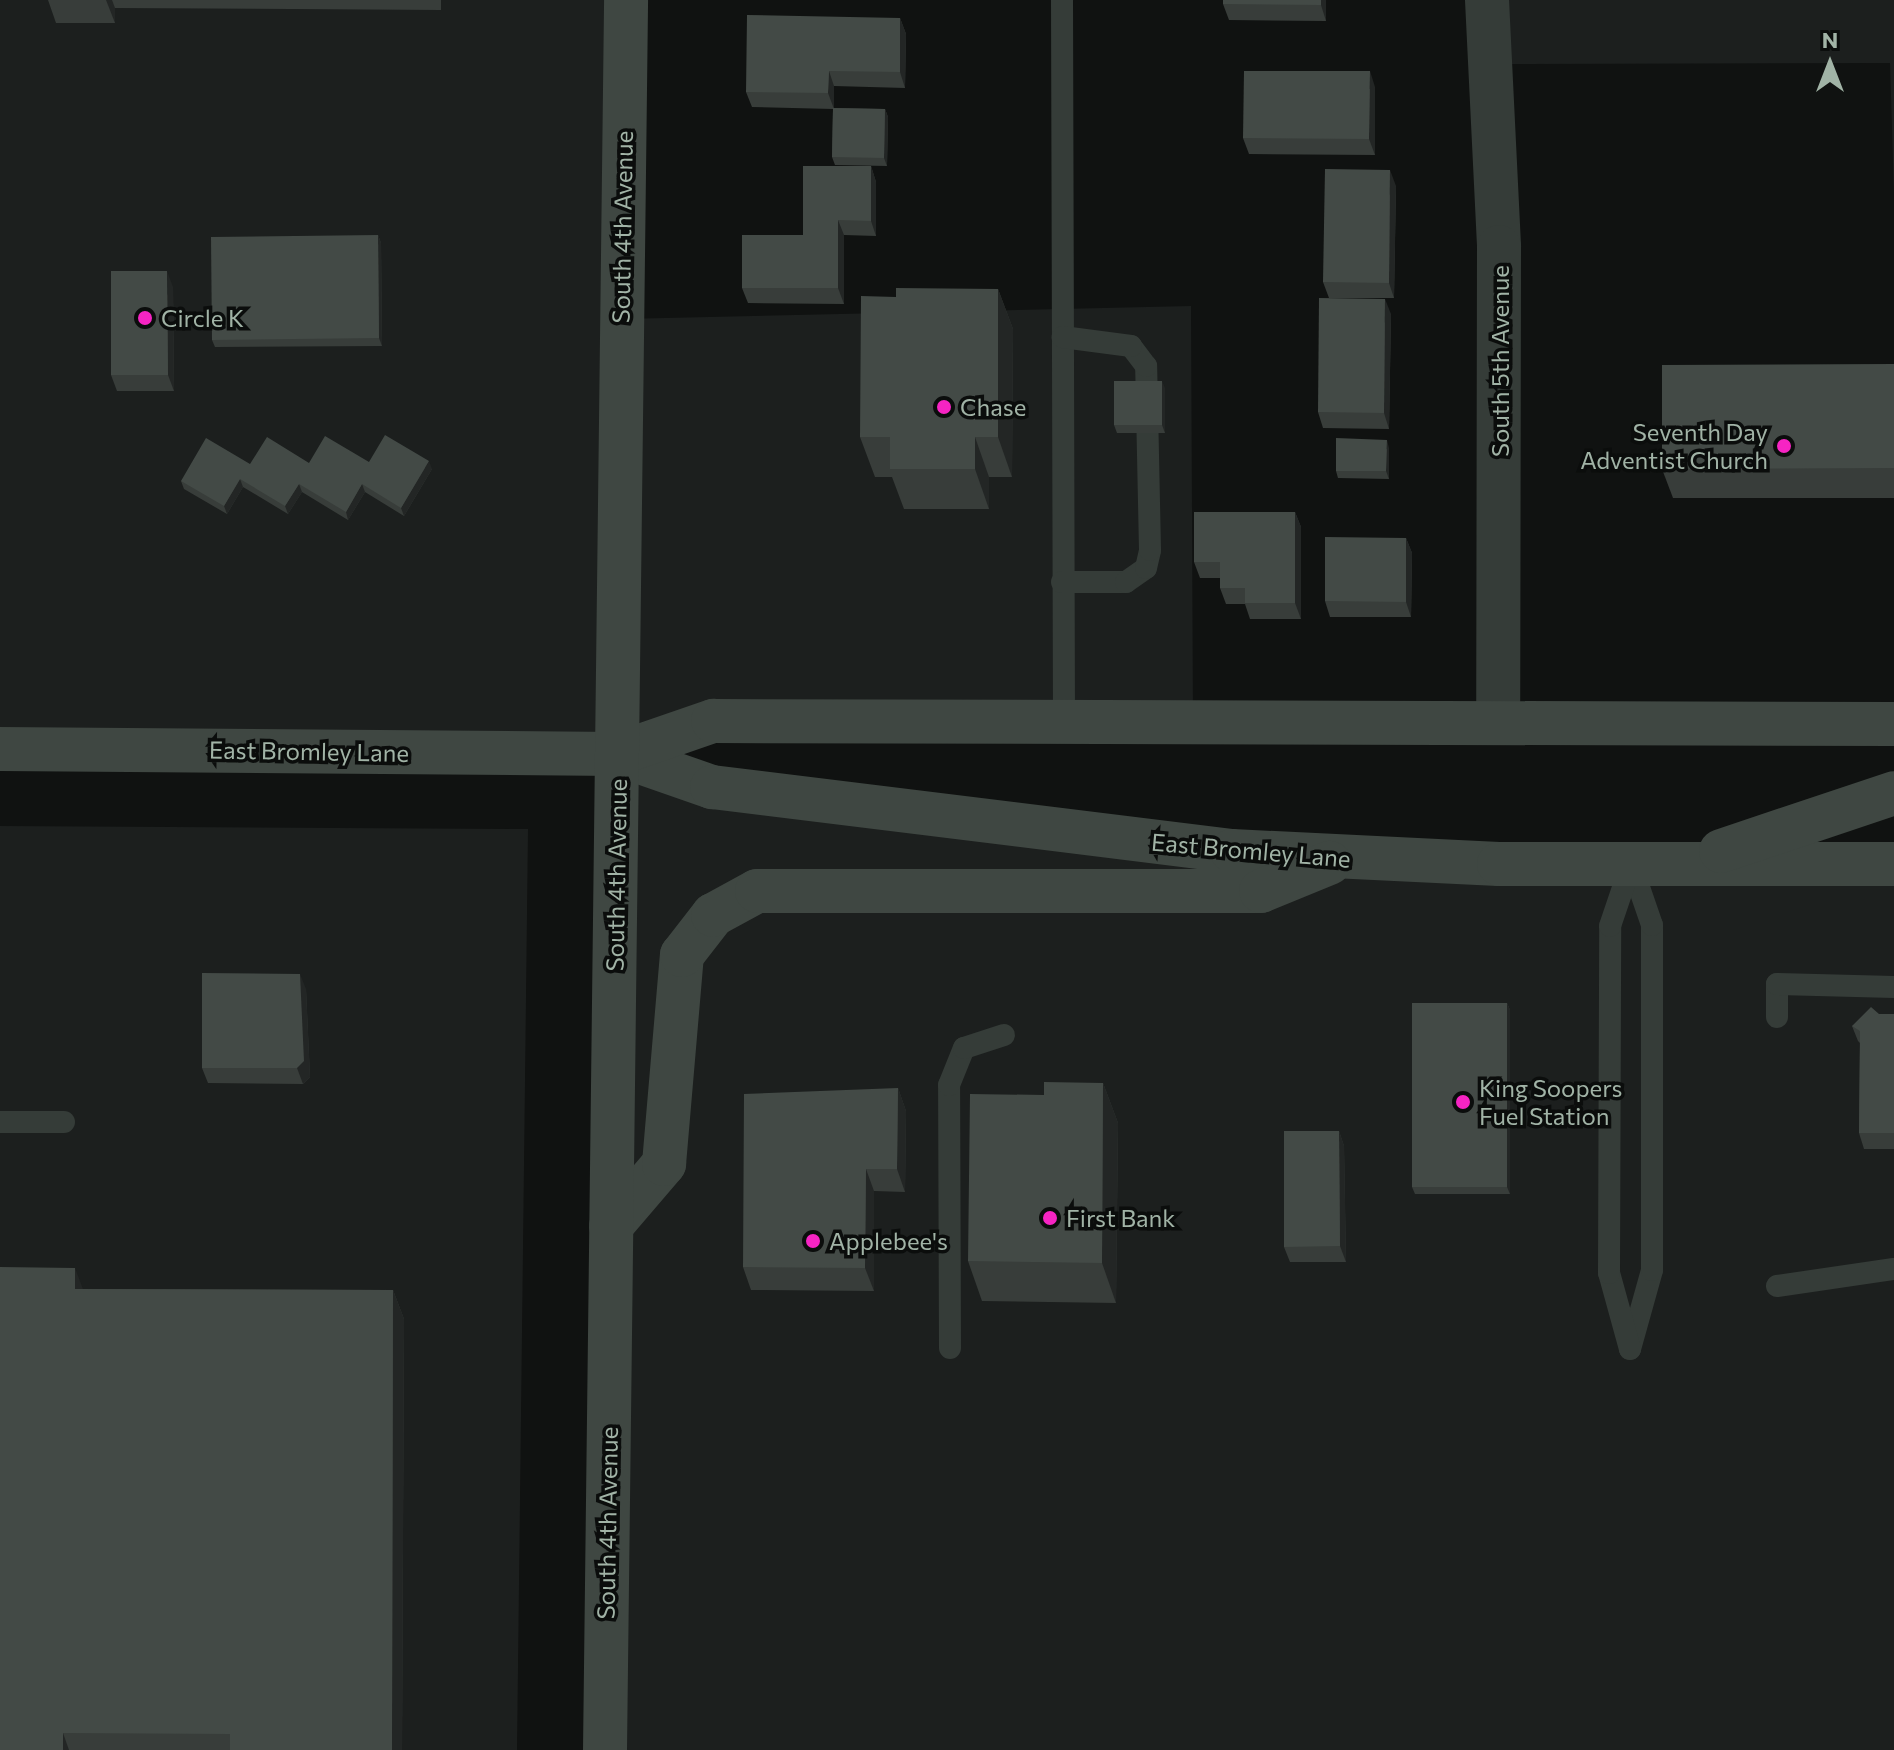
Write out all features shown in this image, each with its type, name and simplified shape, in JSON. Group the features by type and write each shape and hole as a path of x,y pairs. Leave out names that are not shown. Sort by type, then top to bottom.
{"main road":[{"name":"South 4th Avenue","path":"605,1750 626,0"},
{"name":"East Bromley Lane","path":"617,754 713,721 1894,724"},
{"name":"East Bromley Lane","path":"0,749 617,754 712,787 1337,860 1894,864"},
{"path":"1685,864 1894,793"},
{"path":"611,1226 664,1164 682,955 713,915 757,891 1261,891 1337,860"}],"street":[{"name":"South 5th Avenue","path":"1487,0 1499,247 1498,722"}],"lane":[{"path":"1062,0 1064,720"},
{"path":"1062,582 1126,582 1146,568 1150,550 1146,366 1131,346 1063,337"},
{"path":"1631,864 1652,925 1652,1270 1630,1349 1609,1273 1610,926 1631,864"},
{"path":"1777,1017 1777,984 1894,987"},
{"path":"950,1348 949,1085 964,1048 1004,1035"},
{"path":"0,1122 64,1122"},
{"path":"1777,1286 1894,1269"}],"shaded area":[{"path":"0,0 626,0 622,319 1191,306 1193,720 713,721 619,753 712,787 1631,864 1894,864 1894,1750 605,1750 617,754 0,749"},
{"path":"1487,0 1894,0 1894,195 1890,63 1491,64"},
{"path":"0,826 528,829 517,1750 0,1750"}],"building":[{"path":"1223,0 1321,0 1321,5 1223,4"},
{"path":"747,15 900,18 900,72 829,71 828,93 746,92"},
{"path":"1244,71 1370,71 1369,139 1243,138"},
{"path":"833,108 885,109 884,158 832,157"},
{"path":"803,166 871,166 871,221 838,220 838,288 742,288 742,235 803,235"},
{"path":"1325,169 1390,170 1389,283 1323,282"},
{"name":"Circle K","path":"378,235 379,338 212,340 211,237"},
{"name":"Circle K","path":"111,271 167,271 168,375 111,375"},
{"name":"Chase","path":"896,288 998,289 998,437 975,437 975,469 890,469 890,437 860,437 861,296 896,297"},
{"path":"1319,298 1385,299 1384,413 1318,412"},
{"name":"Seventh Day Adventist Church","path":"1894,364 1894,468 1662,469 1662,365"},
{"path":"1114,381 1162,381 1162,425 1114,425"},
{"path":"385,435 429,461 401,508 362,484 346,512 299,484 285,506 240,479 224,506 181,481 206,438 250,464 267,437 309,463 325,436 369,462"},
{"path":"1336,438 1387,440 1386,471 1336,471"},
{"path":"1194,512 1295,512 1295,603 1245,603 1245,588 1220,588 1220,562 1194,562"},
{"path":"1325,537 1406,538 1406,602 1325,601"},
{"path":"202,973 300,974 304,1061 297,1068 202,1068"},
{"name":"King Soopers Fuel Station","path":"1412,1003 1507,1003 1507,1187 1412,1187"},
{"path":"1871,1007 1879,1014 1894,1014 1894,1133 1859,1133 1860,1031 1852,1026"},
{"name":"First Bank","path":"1044,1082 1103,1083 1102,1263 968,1261 970,1094 1044,1095"},
{"name":"Applebee's","path":"898,1088 897,1169 866,1169 865,1268 743,1267 744,1094"},
{"path":"1284,1131 1339,1131 1340,1246 1284,1247"},
{"path":"0,1267 75,1268 75,1289 393,1290 392,1750 230,1750 230,1734 63,1733 63,1750 0,1750"}],"place":[{"name":"Circle K","path":"145,318"},
{"name":"Chase","path":"944,407"},
{"name":"Seventh Day Adventist Church","path":"1784,446"},
{"name":"King Soopers Fuel Station","path":"1463,1102"},
{"name":"First Bank","path":"1050,1218"},
{"name":"Applebee's","path":"813,1241"}]}
